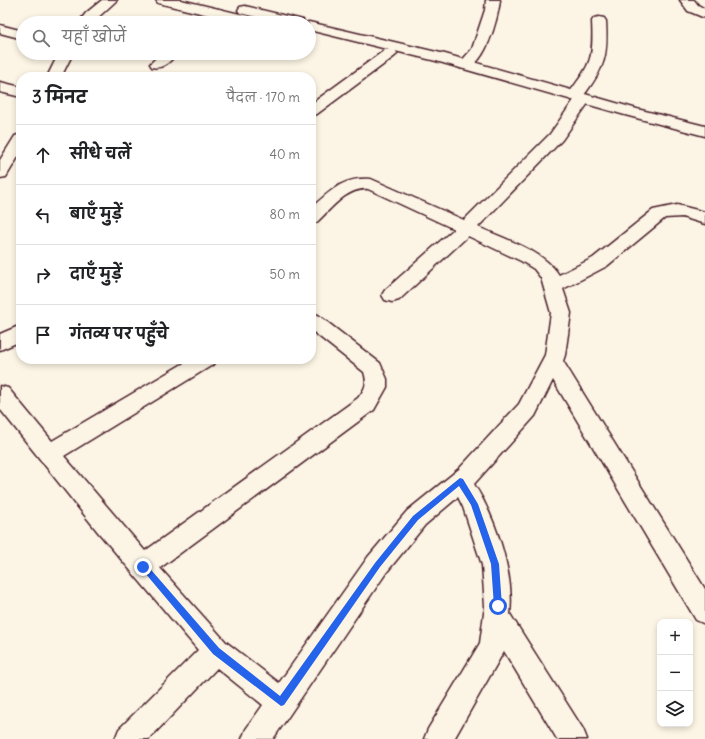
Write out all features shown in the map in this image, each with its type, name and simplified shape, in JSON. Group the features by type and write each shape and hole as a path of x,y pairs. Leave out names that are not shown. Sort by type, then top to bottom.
{"street":[{"path":"91,16 110,0"},
{"path":"163,0 235,16"},
{"path":"201,0 249,16"},
{"path":"316,36 443,66 465,65 479,50 492,10 493,0"},
{"path":"687,0 693,8 705,14"},
{"path":"213,16 217,13"},
{"path":"392,295 466,228 556,137 592,74 599,58 601,46 599,21"},
{"path":"316,28 440,57 705,131"},
{"path":"0,29 16,33"},
{"path":"316,107 390,53"},
{"path":"56,72 62,60"},
{"path":"158,64 162,60"},
{"path":"0,87 16,91"},
{"path":"0,173 16,147"},
{"path":"256,739 377,565 416,518 467,476 527,410 555,355 561,313 550,276 541,265 528,257 370,184 358,183 342,190 316,213"},
{"path":"553,286 600,262 659,214 668,210 677,210 705,218"},
{"path":"143,567 366,404 376,392 379,379 373,368 316,324"},
{"path":"0,343 16,335"},
{"path":"552,362 705,612"},
{"path":"49,454 199,364"},
{"path":"0,394 143,567 216,651 281,702"},
{"path":"438,739 493,646 498,606 495,564 474,504 460,481"},
{"path":"497,616 573,739"},
{"path":"129,739 216,651"}],"route":[{"path":"143,567 216,651 281,702 377,565 416,518 460,481 474,504 495,564 498,606"}]}
